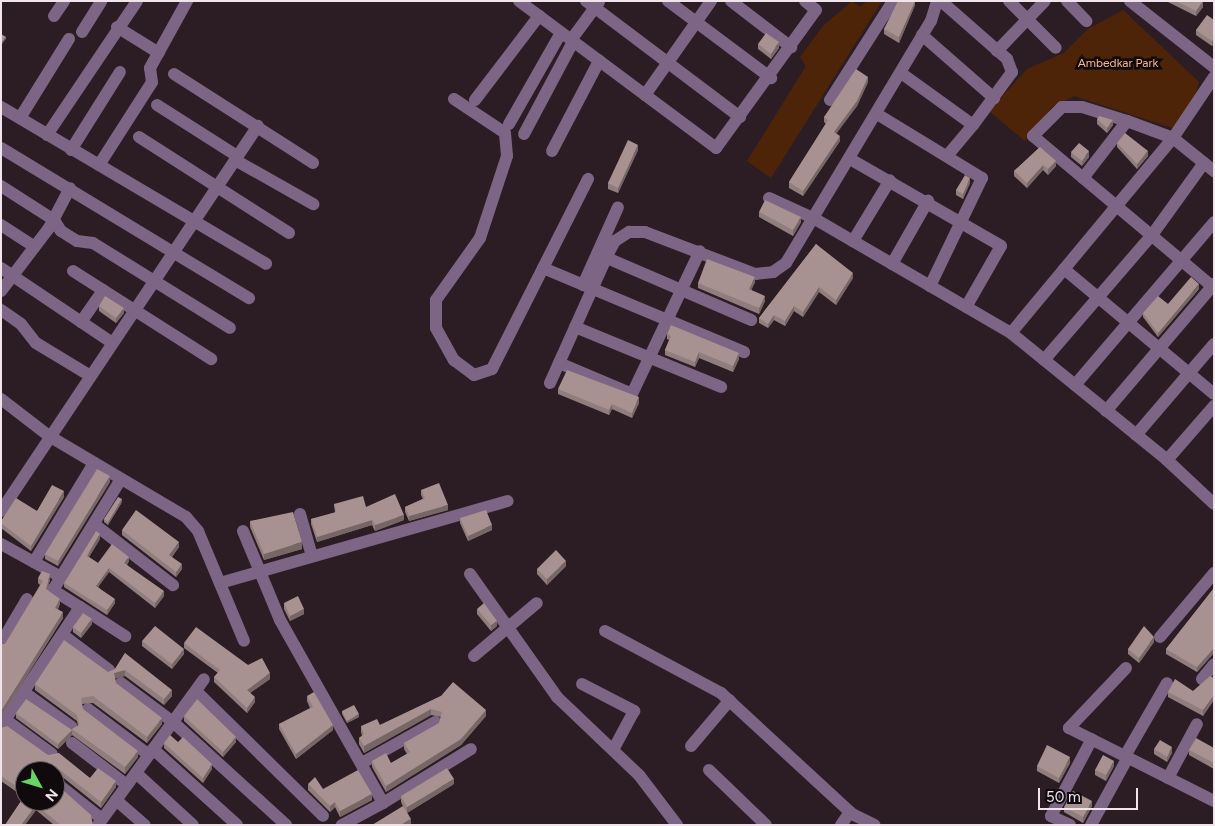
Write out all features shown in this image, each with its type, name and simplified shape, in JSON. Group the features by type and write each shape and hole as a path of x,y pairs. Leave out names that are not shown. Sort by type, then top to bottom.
{"street":[{"path":"54,16 64,1"},
{"path":"82,32 102,1"},
{"path":"47,136 136,1"},
{"path":"519,1 716,148 770,78 816,10 805,1"},
{"path":"668,1 770,78"},
{"path":"645,95 711,1"},
{"path":"731,1 791,47"},
{"path":"830,100 893,1"},
{"path":"588,287 607,258 615,241 629,232 644,232 700,251 744,272 766,275 786,263 815,219 877,114 939,1 1007,59 1012,72 994,98 949,154"},
{"path":"1009,1 1056,48"},
{"path":"997,51 1046,1"},
{"path":"1067,1 1086,21"},
{"path":"1130,1 1214,67"},
{"path":"99,165 152,82 150,68 184,2"},
{"path":"509,124 594,3 667,62 740,117"},
{"path":"475,100 539,16"},
{"path":"117,28 159,53"},
{"path":"922,35 994,98"},
{"path":"524,134 569,38"},
{"path":"20,118 69,39"},
{"path":"552,151 599,61"},
{"path":"71,150 120,72"},
{"path":"901,72 973,125"},
{"path":"174,74 258,126 313,163"},
{"path":"1011,333 1173,138 1214,77"},
{"path":"454,99 505,133 507,156 480,238 436,300 436,328 454,360 474,375 492,369 588,179"},
{"path":"157,105 236,158 313,204"},
{"path":"1,106 47,136 266,264"},
{"path":"1044,360 1097,296 1152,235 1209,167 1173,138 1128,121 1082,107 1062,107 1032,136 1152,235 1181,260 1213,286 1106,411"},
{"path":"877,114 949,154 982,178 964,221 930,286"},
{"path":"1083,178 1128,121"},
{"path":"1,511 111,342 173,255 258,126"},
{"path":"139,137 289,233"},
{"path":"1,148 70,188 173,255 248,298"},
{"path":"850,159 964,221 1001,246 966,307"},
{"path":"853,241 890,180"},
{"path":"1,186 54,220 61,231 77,241 94,243 230,328"},
{"path":"1,291 54,220 70,188"},
{"path":"769,198 815,219 1011,333 1212,498"},
{"path":"892,264 928,202"},
{"path":"550,383 575,327 618,207"},
{"path":"1075,385 1126,321 1214,222"},
{"path":"1,225 35,247"},
{"path":"559,363 632,394 700,251"},
{"path":"607,258 751,320"},
{"path":"1,268 111,342"},
{"path":"543,268 744,352"},
{"path":"1064,269 1214,394"},
{"path":"73,271 211,359"},
{"path":"81,322 103,290"},
{"path":"1,310 21,324 36,343 89,375"},
{"path":"575,327 648,359 721,387"},
{"path":"1136,435 1214,344"},
{"path":"1,399 49,436 186,516 198,532 244,641"},
{"path":"1167,460 1214,406"},
{"path":"34,562 94,463"},
{"path":"121,479 53,590 125,636"},
{"path":"220,583 508,501"},
{"path":"300,514 312,556"},
{"path":"94,524 173,585"},
{"path":"243,531 257,572 383,802"},
{"path":"1,544 61,577"},
{"path":"1160,637 1214,573"},
{"path":"470,574 557,697 649,786 676,825"},
{"path":"1,643 27,599"},
{"path":"474,656 537,603"},
{"path":"52,754 3,723 80,607"},
{"path":"605,632 730,700 850,812 875,825"},
{"path":"63,635 109,670"},
{"path":"1202,678 1214,664"},
{"path":"1126,668 1069,728 1213,800"},
{"path":"65,791 100,823 204,680"},
{"path":"121,683 173,722 286,825"},
{"path":"1091,825 1167,683"},
{"path":"582,684 634,710 613,750"},
{"path":"196,691 323,816"},
{"path":"24,692 72,727"},
{"path":"691,746 730,700"},
{"path":"88,709 151,752 237,825"},
{"path":"362,763 435,722"},
{"path":"1168,778 1197,724"},
{"path":"1070,825 1051,816 1092,739"},
{"path":"72,743 128,784"},
{"path":"342,825 471,749"},
{"path":"709,770 766,825"},
{"path":"136,774 193,825"},
{"path":"116,800 145,825"},
{"path":"841,825 850,812"}],"green space":[{"path":"852,1 860,7 867,1 882,1 771,178 747,161 806,66 800,57 823,26"},
{"name":"Ambedkar Park","path":"1123,10 1199,82 1193,103 1173,128 1074,96 1052,107 1025,141 989,111 1027,69 1064,53 1088,29"}],"building":[{"path":"898,1 915,1 899,37 884,29"},
{"path":"1176,1 1203,1 1196,11"},
{"path":"1207,15 1214,20 1214,38 1212,41 1196,30"},
{"path":"766,33 779,42 771,54 758,44"},
{"path":"1,34 6,37 1,43"},
{"path":"856,69 868,77 857,101 834,132 840,136 803,191 789,182 828,120 824,117"},
{"path":"1099,116 1113,120 1107,128 1097,119"},
{"path":"1125,133 1148,151 1137,164 1117,143"},
{"path":"628,140 638,145 618,188 608,183"},
{"path":"1079,143 1089,151 1082,161 1071,152"},
{"path":"1040,147 1056,161 1048,169 1043,165 1027,183 1014,171"},
{"path":"965,175 970,178 963,194 956,190"},
{"path":"765,200 801,217 793,230 759,212"},
{"path":"816,244 853,273 836,300 819,287 803,312 794,306 785,321 774,315 768,324 759,318"},
{"path":"707,259 755,277 749,289 765,296 759,308 698,283"},
{"path":"1191,277 1199,284 1158,333 1143,313 1158,296 1168,304"},
{"path":"105,296 124,308 116,318 99,306"},
{"path":"671,325 739,353 733,366 699,352 695,362 665,350 671,336 667,334"},
{"path":"567,370 639,397 632,413 612,404 609,410 558,389"},
{"path":"97,469 110,476 58,561 45,554"},
{"path":"439,483 448,505 409,516 405,507 425,498 421,490"},
{"path":"52,485 64,491 31,546 1,523 1,521 16,498 37,511"},
{"path":"395,494 404,515 375,525 372,520 317,537 311,519 336,512 334,504 363,496 366,507"},
{"path":"118,497 122,499 108,522 104,519"},
{"path":"136,510 179,542 169,555 182,564 176,572 122,530"},
{"path":"486,510 492,525 468,536 460,518"},
{"path":"293,512 302,542 264,554 250,521"},
{"path":"96,531 100,534 87,556 98,563 112,544 129,557 124,563 164,591 155,603 109,568 96,586 115,599 107,610 64,583"},
{"path":"556,550 566,561 547,579 537,569"},
{"path":"42,571 50,574 46,589 60,599 55,608 63,612 1,711 1,644 5,644 43,581 38,578"},
{"path":"1214,588 1214,648 1197,667 1166,649"},
{"path":"298,596 304,609 290,616 284,603"},
{"path":"484,603 497,621 491,625 477,609"},
{"path":"83,613 92,619 81,633 73,627"},
{"path":"155,626 184,649 172,664 142,641"},
{"path":"1144,626 1154,637 1139,658 1128,649"},
{"path":"196,627 248,665 262,658 270,673 247,690 255,697 247,708 214,677 220,670 184,643"},
{"path":"64,640 108,672 115,669 125,653 172,690 164,699 125,670 114,673 116,683 162,718 147,737 93,696 81,698 83,709 138,751 125,767 72,729 79,725 77,715 35,684"},
{"path":"1210,676 1214,678 1214,695 1203,710 1168,692 1175,679 1193,691"},
{"path":"453,682 486,710 461,739 386,786 372,761 386,753 391,763 410,752 404,743 439,723 442,712 431,709 364,746 359,738 364,734 361,726 377,719 380,725 441,696"},
{"path":"314,692 333,725 296,754 279,724 313,707 307,696"},
{"path":"26,699 72,730 58,744 16,713"},
{"path":"197,699 236,737 223,752 184,716"},
{"path":"354,705 359,714 347,721 342,711"},
{"path":"7,726 48,755 59,753 90,778 98,768 116,781 101,802 65,774 65,761 15,761 15,785 1,776 1,728"},
{"path":"170,735 178,742 183,737 212,764 203,778 164,743"},
{"path":"1196,738 1214,748 1214,763 1189,750"},
{"path":"1160,740 1172,747 1167,757 1154,749"},
{"path":"1047,745 1070,757 1059,778 1037,766"},
{"path":"1103,755 1114,761 1106,775 1095,770"},
{"path":"447,768 454,779 407,807 401,796"},
{"path":"358,770 372,794 340,811 335,802 330,806 308,784 315,777 323,789"},
{"path":"1073,791 1092,801 1083,817 1064,807"},
{"path":"65,792 91,815 93,825 61,825 44,811 65,811"},
{"path":"403,806 411,819 401,825 372,825"},
{"path":"15,810 32,811 21,825 5,825"}]}
